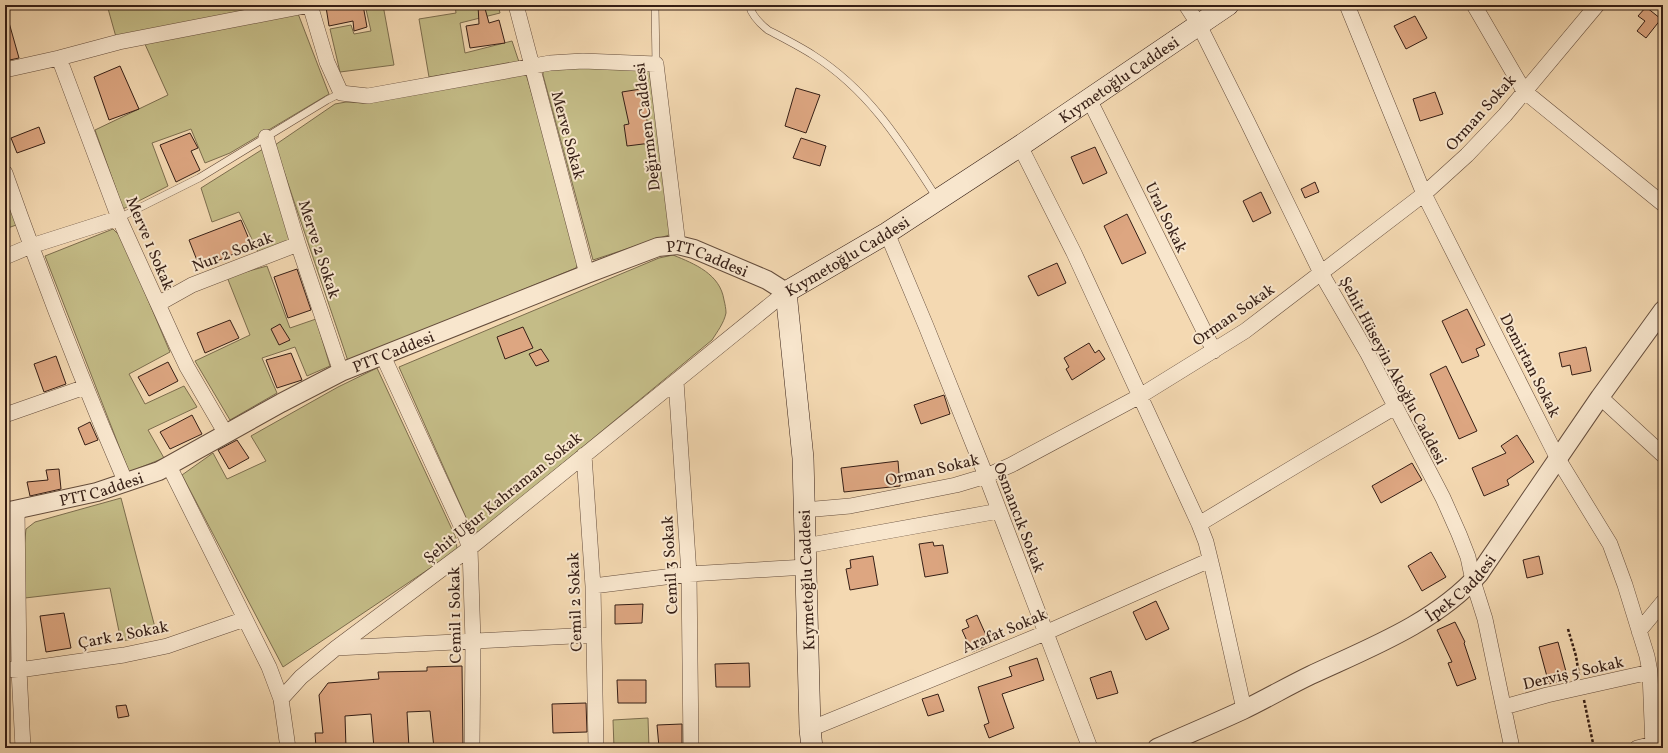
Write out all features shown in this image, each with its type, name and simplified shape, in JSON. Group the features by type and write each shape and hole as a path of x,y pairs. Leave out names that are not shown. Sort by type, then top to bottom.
{"main road":[{"name":"Kıymetoğlu Caddesi","path":"811,739 803,458 786,292 887,233 938,200 1228,5"}],"street":[{"path":"5,70 59,58 119,42 310,5 328,62 341,93 368,96 532,66 583,61 656,64"},
{"name":"Merve Sokak","path":"516,5 587,274"},
{"name":"Şehit Hüseyin Akoğlu Caddesi","path":"1186,5 1199,25 1321,273 1368,354 1453,520 1468,557 1473,581 1486,618 1512,748"},
{"name":"Demirtan Sokak","path":"1347,5 1424,194 1558,459 1610,544 1626,585 1647,656 1650,672 1653,746"},
{"path":"1474,5 1524,91 1663,204"},
{"name":"Orman Sokak","path":"804,510 850,506 956,485 986,476 1011,465 1140,396 1214,351 1245,331 1424,194 1467,155 1505,115 1597,5"},
{"name":"Merve 1 Sokak","path":"59,58 119,218 187,367 226,434"},
{"name":"Değirmen Caddesi","path":"656,64 678,245"},
{"name":"Ural Sokak","path":"1089,99 1214,351"},
{"name":"Merve 2 Sokak","path":"266,137 298,244 341,372"},
{"path":"1020,146 1074,254 1199,524 1210,560 1244,709"},
{"path":"5,173 31,246 85,387 126,483"},
{"path":"5,257 31,246 119,218"},
{"name":"Osmancık Sokak","path":"887,233 986,476 1090,748"},
{"name":"Nur 2 Sokak","path":"158,304 192,285 298,244"},
{"name":"PTT Caddesi","path":"11,510 98,492 169,466 341,372 658,247 678,245 694,249 767,280 786,292"},
{"name":"Şehit Uğur Kahraman Sokak","path":"280,699 301,677 336,648 470,548 786,292"},
{"name":"İpek Caddesi","path":"1158,748 1244,709 1387,640 1426,618 1447,603 1473,581 1600,397 1663,310"},
{"name":"Cemil 1 Sokak","path":"382,356 464,532 470,548 473,641 472,748"},
{"name":"Cemil 3 Sokak","path":"676,381 690,574 691,748"},
{"path":"5,415 85,387"},
{"path":"1600,397 1663,455"},
{"path":"1199,524 1395,407"},
{"name":"Cemil 2 Sokak","path":"584,455 592,586 596,748"},
{"path":"169,466 269,667 280,699 288,748"},
{"path":"11,510 12,670 23,748"},
{"path":"805,546 999,511"},
{"name":"Arafat Sokak","path":"811,739 1045,632 1210,560"},
{"path":"592,586 690,574 806,567"},
{"path":"1639,631 1663,602"},
{"name":"Çark 2 Sokak","path":"12,670 124,655 167,646 245,619"},
{"path":"336,648 593,634"},
{"name":"Derviş 5 Sokak","path":"1504,707 1547,695 1650,672"},
{"path":"1636,748 1653,746"}],"lane":[{"name":"Değirmen Caddesi","path":"655,5 656,64"},
{"path":"748,5 761,25 823,62 866,99 898,137 938,200"},
{"path":"119,218 199,178 341,93"}],"shaded area":[{"path":"107,5 271,5 116,37"},
{"path":"365,5 383,5 394,65 340,72 330,29 351,25 354,34 371,31"},
{"path":"455,5 498,5 500,13 460,23 465,53 512,41 519,62 429,77 419,19 456,13"},
{"path":"297,11 329,94 230,153 205,163 191,129 152,143 168,186 123,209 95,130 168,95 144,42"},
{"path":"552,68 649,69 672,234 593,260 543,75 543,70"},
{"path":"526,74 580,258 576,268 348,361 275,145 335,104 346,102 364,103"},
{"path":"263,149 295,238 258,252 239,212 212,222 201,188"},
{"path":"5,187 19,224 5,229"},
{"path":"113,229 122,238 170,352 129,374 145,404 184,386 197,407 148,430 164,458 129,472 45,256"},
{"path":"673,255 698,266 705,271 712,277 722,291 726,313 722,324 712,340 487,526 478,532 472,531 399,367 659,258"},
{"path":"267,266 290,328 316,319 330,366 307,376 295,347 262,358 277,393 230,420 195,361 250,335 227,277"},
{"path":"377,368 456,538 457,550 283,667 182,475 213,453 227,479 266,461 251,436 338,387"},
{"path":"121,498 157,635 121,641 110,588 25,598 24,548 26,529 35,522"},
{"path":"648,718 649,748 614,748 613,720"}],"building":[{"path":"333,5 347,5 348,8 363,5 367,27 354,31 353,21 329,26 326,7"},
{"path":"478,5 484,5 489,23 499,20 505,43 470,48 466,26 479,24"},
{"path":"1646,7 1661,19 1646,38 1637,31 1645,21 1638,16"},
{"path":"1415,16 1427,38 1406,49 1394,26"},
{"path":"5,19 8,19 19,58 5,61"},
{"path":"120,66 139,109 109,120 94,77"},
{"path":"647,88 650,114 646,115 651,143 627,146 624,125 629,124 622,92"},
{"path":"796,88 820,95 806,133 785,126"},
{"path":"1435,92 1443,114 1420,121 1413,99"},
{"path":"39,127 45,143 17,153 11,138"},
{"path":"190,133 198,148 191,151 200,170 176,182 160,145"},
{"path":"801,138 826,146 820,166 793,158"},
{"path":"1095,147 1107,173 1083,184 1071,157"},
{"path":"1315,182 1319,192 1305,198 1301,189"},
{"path":"1261,192 1271,213 1253,222 1243,201"},
{"path":"1127,214 1146,253 1122,264 1104,226"},
{"path":"241,220 251,244 239,247 241,251 200,268 189,240"},
{"path":"1057,263 1066,283 1038,296 1028,276"},
{"path":"297,269 311,310 288,318 274,277"},
{"path":"1467,309 1485,345 1476,349 1479,356 1462,363 1442,321"},
{"path":"230,320 239,338 205,353 197,333"},
{"path":"280,324 290,340 279,345 271,329"},
{"path":"523,327 533,348 505,359 497,337"},
{"path":"1089,343 1095,353 1099,350 1105,359 1072,380 1066,369 1069,367 1064,358"},
{"path":"1586,347 1591,371 1572,375 1570,365 1562,367 1559,353"},
{"path":"541,349 549,361 536,366 529,354"},
{"path":"291,353 302,380 277,388 266,360"},
{"path":"56,356 66,384 44,392 34,364"},
{"path":"168,362 178,381 149,396 138,377"},
{"path":"1446,366 1477,431 1459,439 1430,374"},
{"path":"944,395 950,414 921,424 914,405"},
{"path":"192,415 202,434 170,449 160,432"},
{"path":"90,422 98,440 85,445 78,428"},
{"path":"1517,435 1534,462 1507,480 1509,485 1484,496 1472,468 1506,453 1501,446"},
{"path":"237,440 249,458 229,469 218,450"},
{"path":"898,461 900,486 844,492 841,468"},
{"path":"1412,463 1422,480 1381,503 1372,486"},
{"path":"59,469 61,489 30,496 27,482 48,480 46,470"},
{"path":"933,542 934,546 943,545 948,573 925,577 919,544"},
{"path":"1431,552 1446,577 1422,591 1408,566"},
{"path":"873,556 878,585 850,590 846,569 851,568 850,560"},
{"path":"1539,556 1543,574 1527,578 1523,560"},
{"path":"1156,601 1169,629 1146,640 1133,612"},
{"path":"643,604 642,623 615,624 615,605"},
{"path":"64,613 71,648 46,652 40,616"},
{"path":"977,615 990,644 972,652 962,630 969,627 966,620"},
{"path":"1455,622 1465,642 1464,643 1476,679 1457,686 1448,663 1452,662 1437,630"},
{"path":"1558,642 1568,679 1549,684 1539,647"},
{"path":"1037,658 1044,680 1002,694 1014,728 989,738 984,725 989,723 978,687 1012,676 1009,667"},
{"path":"749,663 750,687 716,687 715,664"},
{"path":"462,666 463,748 434,748 430,711 407,712 409,748 374,748 371,714 345,716 346,748 316,748 315,733 323,733 319,695 328,683 379,679 378,672 427,671 427,667"},
{"path":"1111,671 1118,693 1097,699 1090,678"},
{"path":"617,680 646,680 646,703 618,703"},
{"path":"938,694 944,711 928,716 922,699"},
{"path":"586,703 587,732 553,733 552,704"},
{"path":"126,705 129,716 118,718 116,706"},
{"path":"682,724 682,747 659,747 657,725"}]}
